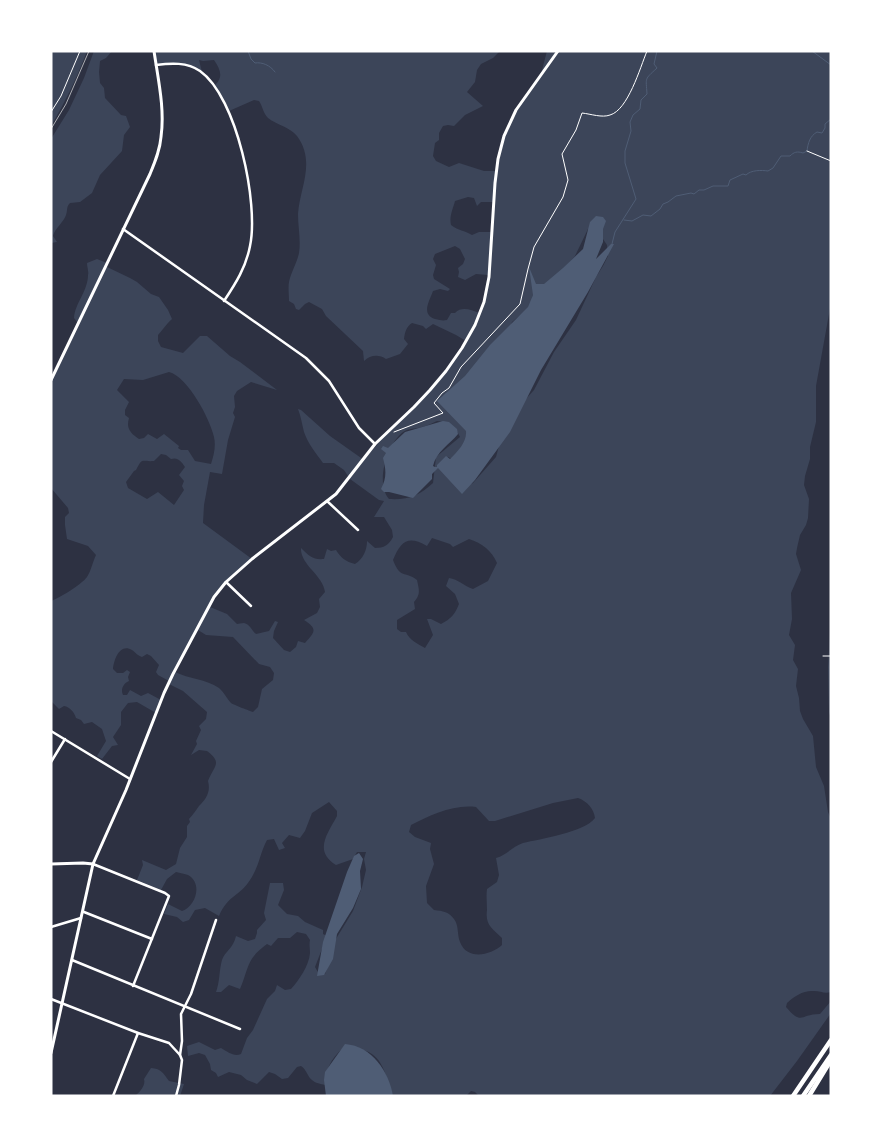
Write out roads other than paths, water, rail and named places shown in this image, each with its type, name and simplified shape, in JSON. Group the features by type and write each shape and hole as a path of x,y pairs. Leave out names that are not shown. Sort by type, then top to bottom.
{"highway":[{"path":"793,1096 831,1040"},
{"path":"804,1096 831,1055"},
{"path":"809,1096 831,1060"},
{"path":"789,1096 815,1064"}],"main road":[{"path":"51,380 150,174 160,144 162,116 154,51"},
{"path":"51,1053 94,864 164,693 214,597 226,582 344,486 375,444 414,407 446,371 462,348 476,325 484,302 489,277 495,184 504,136 516,110 558,51"},
{"path":"51,864 83,862 94,864"}],"street":[{"path":"156,65 171,63 186,65 202,72 213,83 231,120 241,147 251,196 254,224 250,247 240,277 224,301"},
{"path":"123,229 306,358 329,380 359,428 375,444"},
{"path":"327,501 358,530"},
{"path":"226,582 251,606"},
{"path":"51,731 130,779"},
{"path":"51,762 65,739"},
{"path":"94,864 165,893 168,896 133,986"},
{"path":"84,912 152,939"},
{"path":"51,927 82,918"},
{"path":"180,1054 182,1041 180,1020 184,1006 191,994 216,920"},
{"path":"72,960 240,1029"},
{"path":"51,999 169,1043 180,1054 182,1060 176,1096"},
{"path":"113,1096 138,1033"}],"waterway":[{"path":"248,51 255,63 266,65 275,72"},
{"path":"612,244 615,232 636,199 625,163 625,151 631,131 630,122 633,115 640,109 641,100 647,94 647,79 657,68 654,64 657,51"},
{"path":"812,51 831,65"},
{"path":"624,220 632,221 643,215 651,216 663,204 676,196 694,194 699,190 713,186 728,186 730,180 743,174 746,175 762,170 768,171 773,168 781,156 790,156 796,152 803,153 807,151 811,138 817,132 822,133 825,124 831,119"}],"railway":[{"path":"51,129 66,104 89,51"}]}
